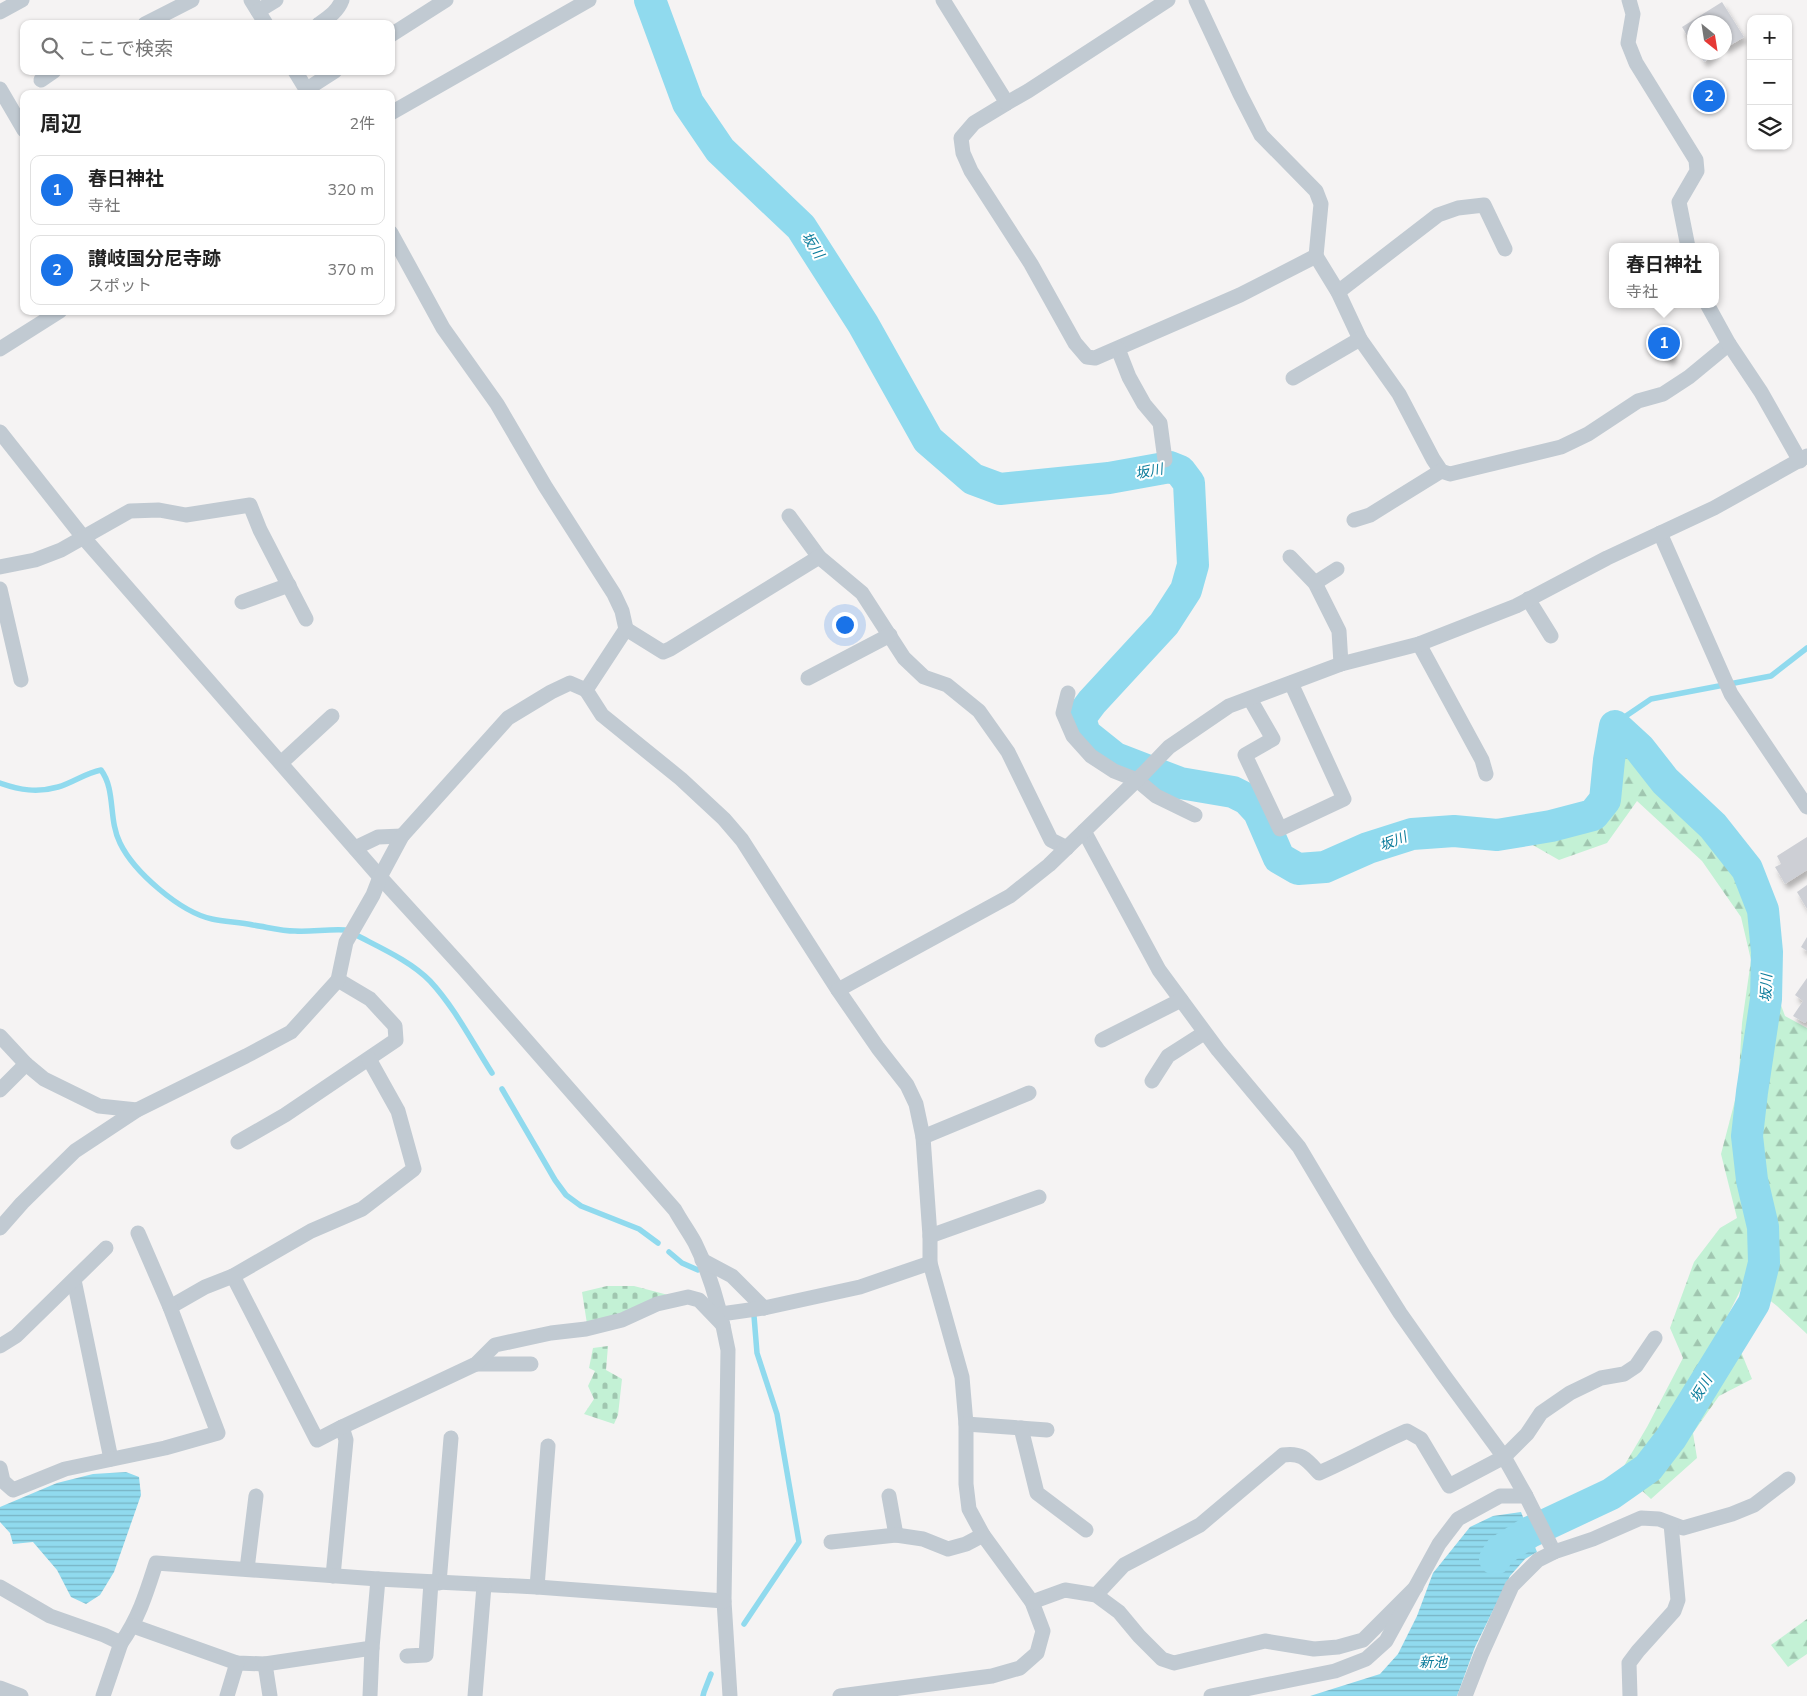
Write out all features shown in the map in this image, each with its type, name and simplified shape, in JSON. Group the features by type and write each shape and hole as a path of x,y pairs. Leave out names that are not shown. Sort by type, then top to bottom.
{"street":[{"path":"0,12 22,0"},
{"path":"153,20 192,0"},
{"path":"258,12 276,0"},
{"path":"325,20 339,8 342,0"},
{"path":"395,32 446,0"},
{"path":"395,111 589,0"},
{"path":"943,0 1007,103"},
{"path":"1168,0 1028,91 974,123 962,138 963,153 970,171 1031,264 1075,343 1087,357 1095,358 1240,295 1316,256"},
{"path":"1196,0 1261,135 1316,191 1321,204 1316,256 1338,292 1360,339 1399,394 1441,471 1450,474 1562,447 1588,434 1638,402 1663,394 1689,377 1729,344"},
{"path":"1629,0 1633,14 1628,43 1636,63 1696,160 1698,171 1679,202 1687,243"},
{"path":"297,75 307,90"},
{"path":"311,90 330,75"},
{"path":"0,89 20,123"},
{"path":"1338,292 1438,215 1458,208 1484,205 1506,249"},
{"path":"395,240 443,328 497,404 545,486 614,594 622,611 626,629 663,652 819,557"},
{"path":"838,990 1010,896 1049,865 1169,747 1229,706 1341,664 1419,644 1516,606 1607,558 1714,508 1804,458 1729,344 1708,308"},
{"path":"0,349 54,315"},
{"path":"1293,378 1360,339"},
{"path":"1118,348 1129,377 1144,404 1160,423 1166,460"},
{"path":"0,432 83,537 380,877 463,968 675,1210 694,1243 712,1283 728,1350 724,1600 730,1696"},
{"path":"1354,520 1370,515 1441,471"},
{"path":"0,567 35,560 60,550 130,511 159,510 186,515 250,505 260,530 306,619"},
{"path":"789,516 819,557 862,593 904,658 924,678 947,685 978,712 1008,752 1051,840 1067,848"},
{"path":"1660,533 1730,694 1807,806"},
{"path":"1290,557 1315,583 1340,631 1341,664"},
{"path":"1315,583 1337,569"},
{"path":"242,602 289,585"},
{"path":"0,589 21,680"},
{"path":"1528,600 1551,636"},
{"path":"586,690 626,629"},
{"path":"808,678 890,636"},
{"path":"1419,644 1482,760 1486,774"},
{"path":"0,1228 22,1203 75,1151 138,1110 291,1032 338,980 346,942 373,895 380,877 402,836 508,718 550,692 570,683 586,690 602,715 681,778 724,819 742,840 838,990 878,1048 907,1085 916,1104 923,1137 930,1263 962,1377 966,1424 966,1484 969,1510 983,1535 1032,1602 1043,1631 1037,1653 1020,1668 992,1676 840,1696"},
{"path":"1250,698 1273,739 1245,755 1280,829 1344,799 1291,683"},
{"path":"1068,693 1063,713 1073,736 1091,756 1114,771 1140,777 1156,796 1195,815"},
{"path":"281,762 332,716"},
{"path":"1084,831 1159,970 1204,1033 1298,1146 1400,1313 1504,1457 1529,1501 1553,1550"},
{"path":"355,848 378,837 402,836"},
{"path":"238,1142 285,1115 396,1040 395,1026 370,999 338,980"},
{"path":"1102,1040 1181,1000"},
{"path":"1152,1081 1168,1056 1204,1033"},
{"path":"0,1036 26,1064 44,1079 99,1106 138,1110"},
{"path":"170,1307 205,1287 233,1276 311,1232 362,1209 414,1169 398,1111 369,1059"},
{"path":"0,1090 26,1064"},
{"path":"923,1137 1029,1093"},
{"path":"930,1236 1038,1197"},
{"path":"0,1468 3,1481 13,1490 65,1469 165,1448 218,1433 170,1307 138,1233"},
{"path":"0,1346 16,1336 106,1248"},
{"path":"702,1260 732,1276 764,1308"},
{"path":"722,1320 764,1308 860,1287 930,1263"},
{"path":"233,1276 317,1440 476,1364 495,1345 551,1333 586,1329 622,1320 657,1304 688,1297 699,1300 722,1320"},
{"path":"74,1280 111,1459"},
{"path":"1096,1595 1124,1565 1200,1525 1283,1455 1295,1453 1306,1459 1319,1473 1350,1460 1367,1449 1407,1431 1421,1439 1449,1486 1504,1457 1527,1434 1540,1413 1601,1378 1624,1374 1636,1366 1655,1338"},
{"path":"509,1364 514,1342"},
{"path":"476,1364 531,1364"},
{"path":"966,1424 1047,1430"},
{"path":"334,1576 346,1440 342,1427"},
{"path":"1021,1428 1037,1493 1086,1530"},
{"path":"407,1656 426,1655 451,1438"},
{"path":"537,1588 548,1446"},
{"path":"1465,1696 1512,1586 1538,1560 1553,1550 1593,1539 1641,1518 1659,1519 1683,1528 1732,1514 1754,1505 1788,1478"},
{"path":"247,1569 256,1496"},
{"path":"890,1496 896,1535"},
{"path":"1211,1696 1335,1671 1366,1658 1386,1641 1439,1544 1458,1519 1500,1496 1529,1501"},
{"path":"1630,1696 1629,1663 1674,1611 1678,1600 1671,1524"},
{"path":"831,1542 896,1535 923,1539 948,1549 966,1544 983,1535"},
{"path":"103,1696 121,1642 133,1626 142,1606 156,1563 378,1580 724,1600"},
{"path":"370,1696 378,1580"},
{"path":"475,1696 484,1586"},
{"path":"0,1587 50,1616 104,1634 121,1642"},
{"path":"1032,1602 1065,1590 1096,1595 1119,1612 1162,1659 1174,1664 1264,1641 1314,1649 1338,1647 1363,1640 1416,1587"},
{"path":"133,1626 238,1663 265,1664 372,1648"},
{"path":"227,1696 238,1663"},
{"path":"265,1664 270,1696"},
{"path":"0,1688 21,1696"}],"green space":[{"path":"1620,744 1709,834 1744,887 1754,932 1785,1016 1807,1028 1807,1334 1777,1306 1745,1281 1727,1317 1752,1379 1719,1396 1693,1433 1697,1458 1651,1499 1621,1471 1647,1427 1683,1358 1670,1328 1694,1262 1720,1228 1737,1218 1721,1154 1738,1089 1742,1023 1751,960 1741,917 1702,861 1637,801 1607,843 1559,860 1524,840 1582,826 1607,814"},
{"path":"607,1286 634,1286 672,1296 587,1324 582,1292"},
{"path":"608,1346 606,1370 622,1379 618,1415 614,1424 584,1414 594,1399 588,1386 595,1371 589,1368 593,1348"},
{"path":"1807,1619 1807,1654 1788,1667 1771,1645"}],"water":[{"path":"126,1472 139,1477 141,1495 114,1572 100,1595 86,1604 71,1597 57,1570 33,1542 13,1544 10,1533 0,1522 0,1507 57,1483 93,1474"},
{"name":"新池","path":"1521,1512 1537,1552 1525,1559 1510,1576 1475,1647 1457,1696 1310,1696 1380,1674 1398,1654 1417,1616 1433,1573 1470,1527 1493,1516"}],"building":[{"path":"1722,2 1730,15 1701,15"},
{"path":"1732,18 1744,37 1732,44"},
{"path":"1687,24 1687,35 1682,27"},
{"path":"1668,327 1672,334 1669,335 1673,342 1670,344 1675,357 1668,361 1666,356 1663,357 1660,351 1656,354 1648,340 1653,337 1651,334"},
{"path":"1807,837 1807,870 1785,884 1775,867 1781,864 1777,856"},
{"path":"1807,885 1807,909 1797,892"},
{"path":"1807,937 1807,951 1801,947"},
{"path":"1807,978 1807,1020 1805,1023 1793,1016 1803,1001 1795,995"}],"waterway":[{"name":"坂川","path":"650,0 688,103 720,150 801,227 863,324 928,440 973,479 1000,489 1109,478 1170,467 1180,471 1189,483 1193,565 1186,590 1164,624 1092,702 1080,718 1085,734 1115,758 1180,783 1233,792 1247,799 1259,812 1279,858 1298,869 1325,867 1368,848 1412,834 1454,831 1497,835 1551,826 1593,815 1605,800 1615,726 1640,749 1665,781 1713,826 1747,869 1763,910 1767,952 1766,999 1747,1136 1752,1180 1763,1227 1764,1263 1754,1303 1671,1438 1648,1468 1611,1494 1530,1532 1500,1551 1495,1559"},
{"path":"1615,726 1623,718 1651,699 1771,676 1807,648"},
{"path":"0,783 22,789 43,790 63,785 101,770 109,786 114,824 120,843 147,878 173,900 199,915 217,920 290,931 345,930"},
{"path":"358,936 405,962 430,981 455,1014 492,1073"},
{"path":"502,1089 555,1180 566,1195 581,1206 639,1229 658,1243"},
{"path":"669,1252 682,1263 698,1270"},
{"path":"744,1624 799,1542 777,1414 757,1353 754,1316"},
{"path":"703,1696 711,1674"}],"place":[{"name":"讃岐国分尼寺跡","path":"1709,96"},
{"name":"春日神社","path":"1664,343"}]}
